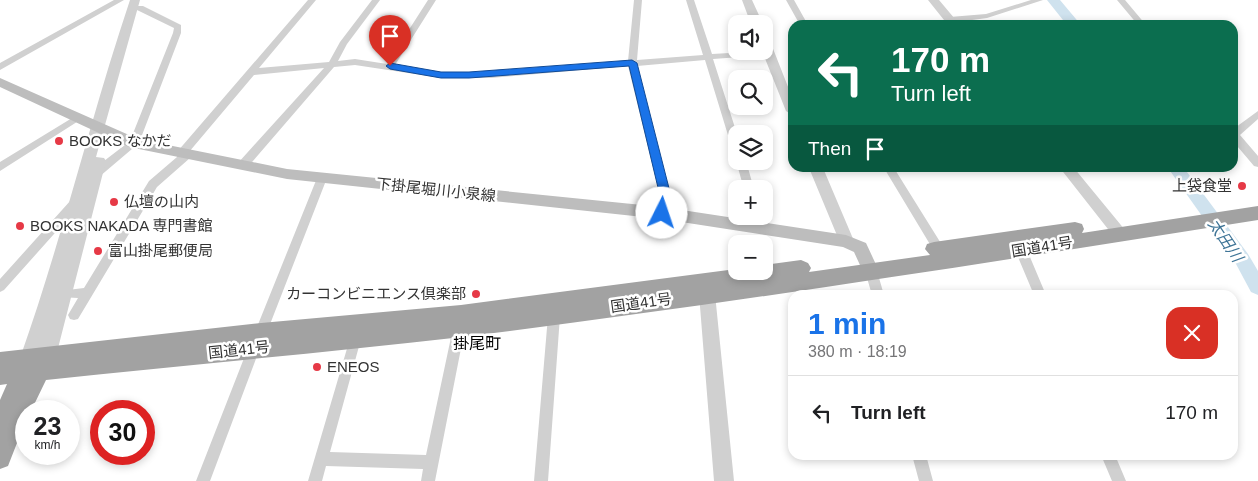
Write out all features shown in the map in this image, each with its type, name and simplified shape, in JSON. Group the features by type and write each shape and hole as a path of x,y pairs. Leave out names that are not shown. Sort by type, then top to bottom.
{"highway":[{"name":"国道41号","path":"869,265 938,248 1116,229 1229,212 1258,203"},
{"name":"国道41号","path":"1229,212 1258,213"},
{"name":"国道41号","path":"35,364 258,340 461,314 705,288 869,265 1021,250 1116,229"},
{"name":"国道41号","path":"258,340 355,339 459,328 554,316 705,288"},
{"path":"0,361 35,364"},
{"path":"0,375 35,364"},
{"path":"0,424 35,364"},
{"path":"0,458 35,364"}],"main road":[{"name":"下掛尾堀川小泉線","path":"0,82 134,143 183,155 322,178 728,219"},
{"name":"下掛尾堀川小泉線","path":"770,225 846,241"},
{"path":"846,241 860,248 869,265"}],"street":[{"path":"0,68 120,0"},
{"path":"74,316 153,184 183,155 312,0"},
{"path":"242,166 332,64 343,44 376,0"},
{"path":"390,66 432,0"},
{"path":"638,0 632,63 665,196 662,213"},
{"path":"690,0 730,125"},
{"path":"747,0 753,15"},
{"path":"790,0 801,20"},
{"path":"933,0 950,20"},
{"path":"967,20 1039,0"},
{"path":"1122,0 1138,20"},
{"path":"35,364 46,313 76,202 139,3 178,27 134,143 95,174"},
{"path":"251,72 355,62 441,75 469,75 708,57 728,54"},
{"path":"771,60 788,101"},
{"path":"1238,130 1258,114"},
{"path":"0,167 76,118"},
{"path":"35,364 63,294 95,174 101,128"},
{"path":"1238,140 1258,163"},
{"path":"818,172 846,241"},
{"path":"892,172 938,248"},
{"path":"1070,172 1116,229"},
{"path":"203,481 322,178"},
{"path":"0,287 76,202"},
{"path":"1021,250 1038,290"},
{"path":"869,265 876,290"},
{"path":"705,288 724,481"},
{"path":"63,294 87,293"},
{"path":"541,481 554,316"},
{"path":"428,481 459,328"},
{"path":"315,481 355,339"},
{"path":"321,459 432,462"},
{"path":"921,460 926,481"},
{"path":"1110,460 1119,481"}],"waterway":[{"name":"太田川","path":"1053,0 1070,20"},
{"name":"太田川","path":"1179,172 1242,259 1258,287"}],"place":[{"name":"BOOKS なかだ","path":"59,141"},
{"name":"上袋食堂","path":"1242,186"},
{"name":"仏壇の山内","path":"114,202"},
{"name":"BOOKS NAKADA 専門書館","path":"20,226"},
{"name":"富山掛尾郵便局","path":"98,251"},
{"name":"カーコンビニエンス倶楽部","path":"476,294"},
{"name":"ENEOS","path":"317,367"}],"district":[{"name":"掛尾町","path":"477,343"}],"route":[{"path":"390,66 441,75 469,75 632,63 665,196 662,213"}]}
